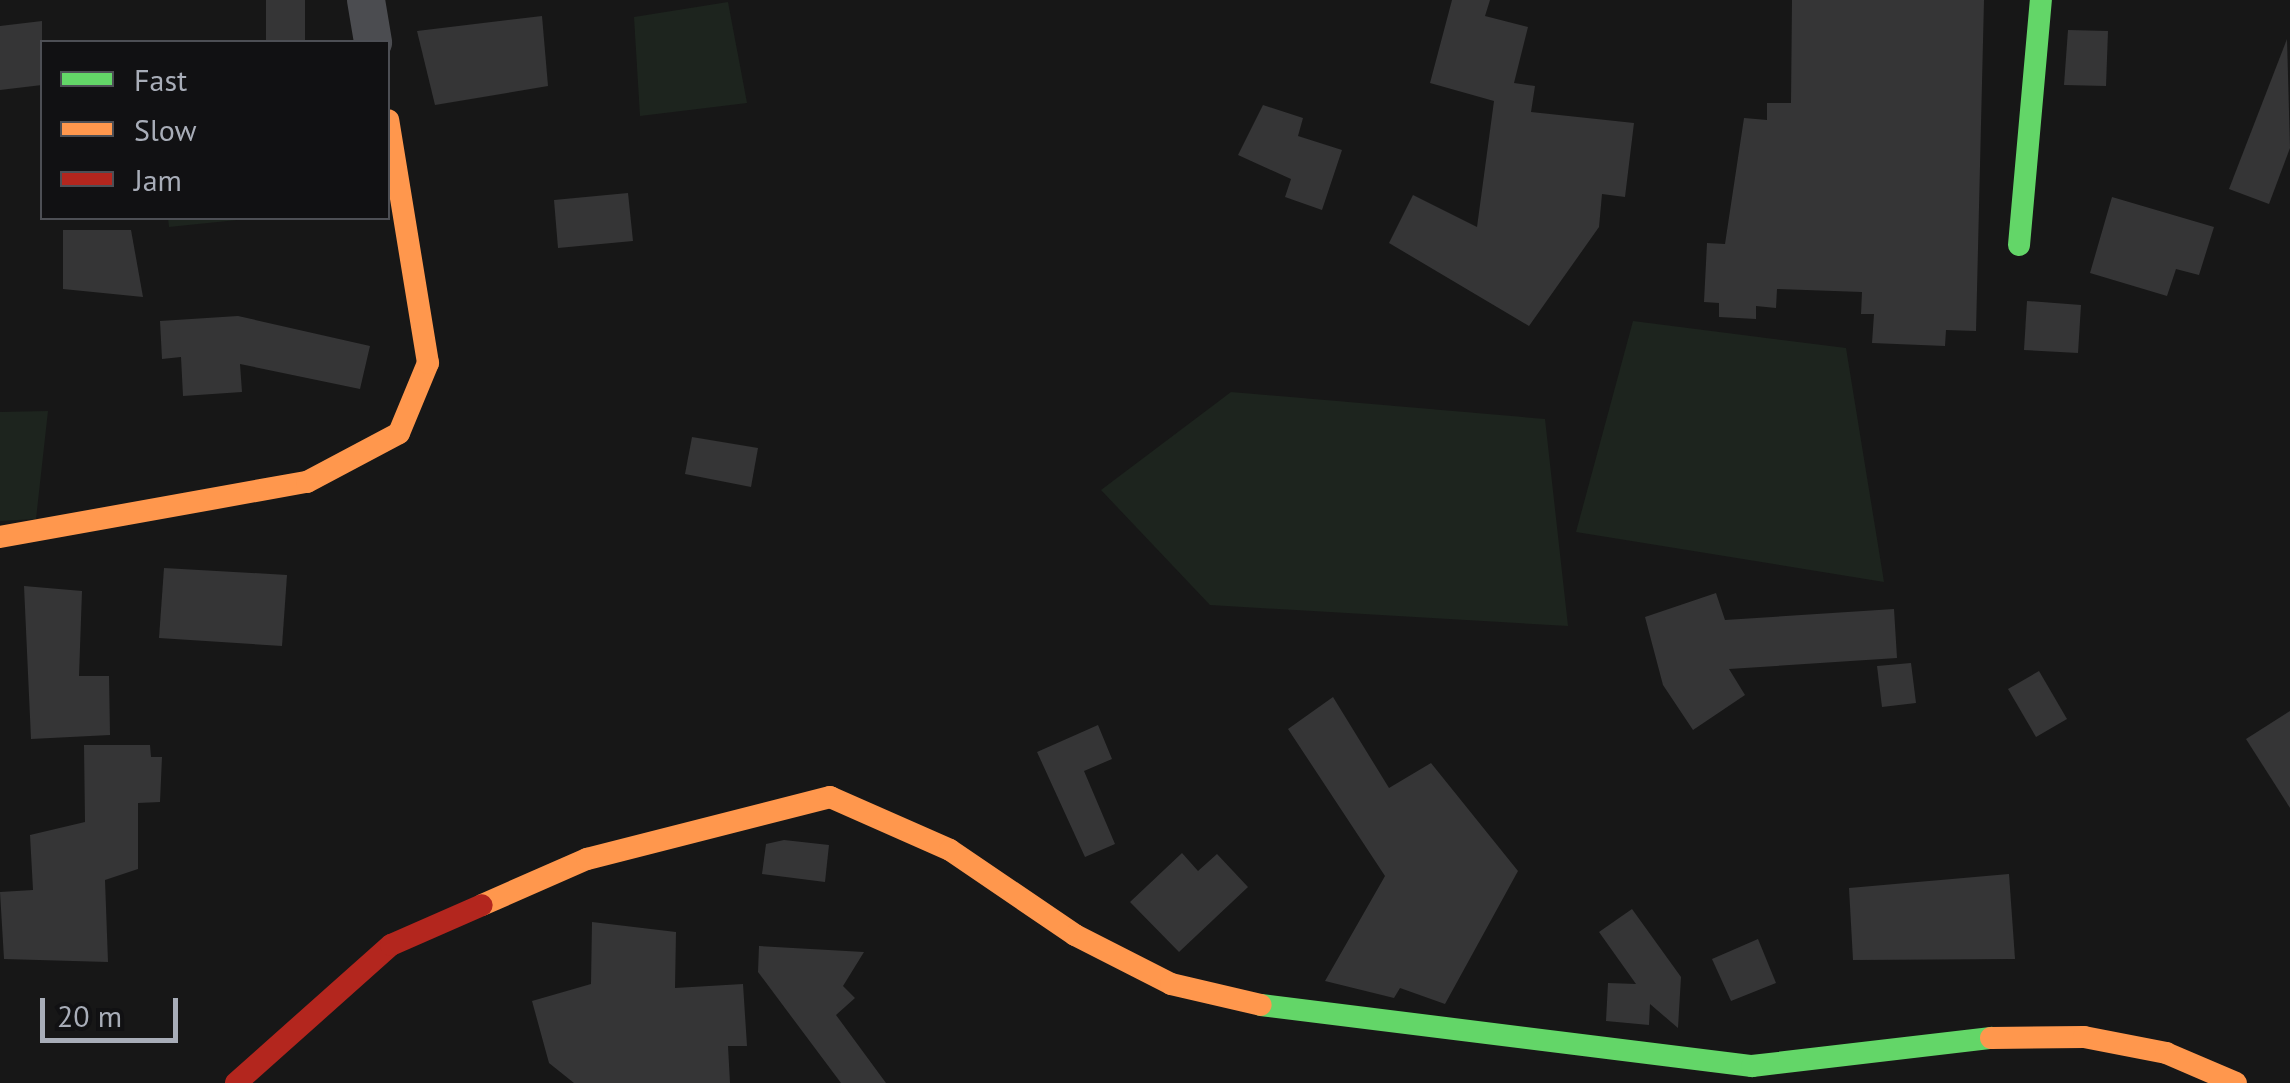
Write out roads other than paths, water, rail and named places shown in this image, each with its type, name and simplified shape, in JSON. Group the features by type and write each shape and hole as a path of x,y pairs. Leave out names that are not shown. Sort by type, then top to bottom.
{"street":[{"path":"366,0 373,40"},
{"path":"2018,245 2041,0"},
{"path":"0,536 307,482 399,433 428,363 390,132"},
{"path":"236,1083 392,945 587,859 830,797 950,850 1076,935 1171,984 1226,999 1406,1030 1752,1066 1927,1039 2084,1036 2166,1054 2236,1083"}]}
